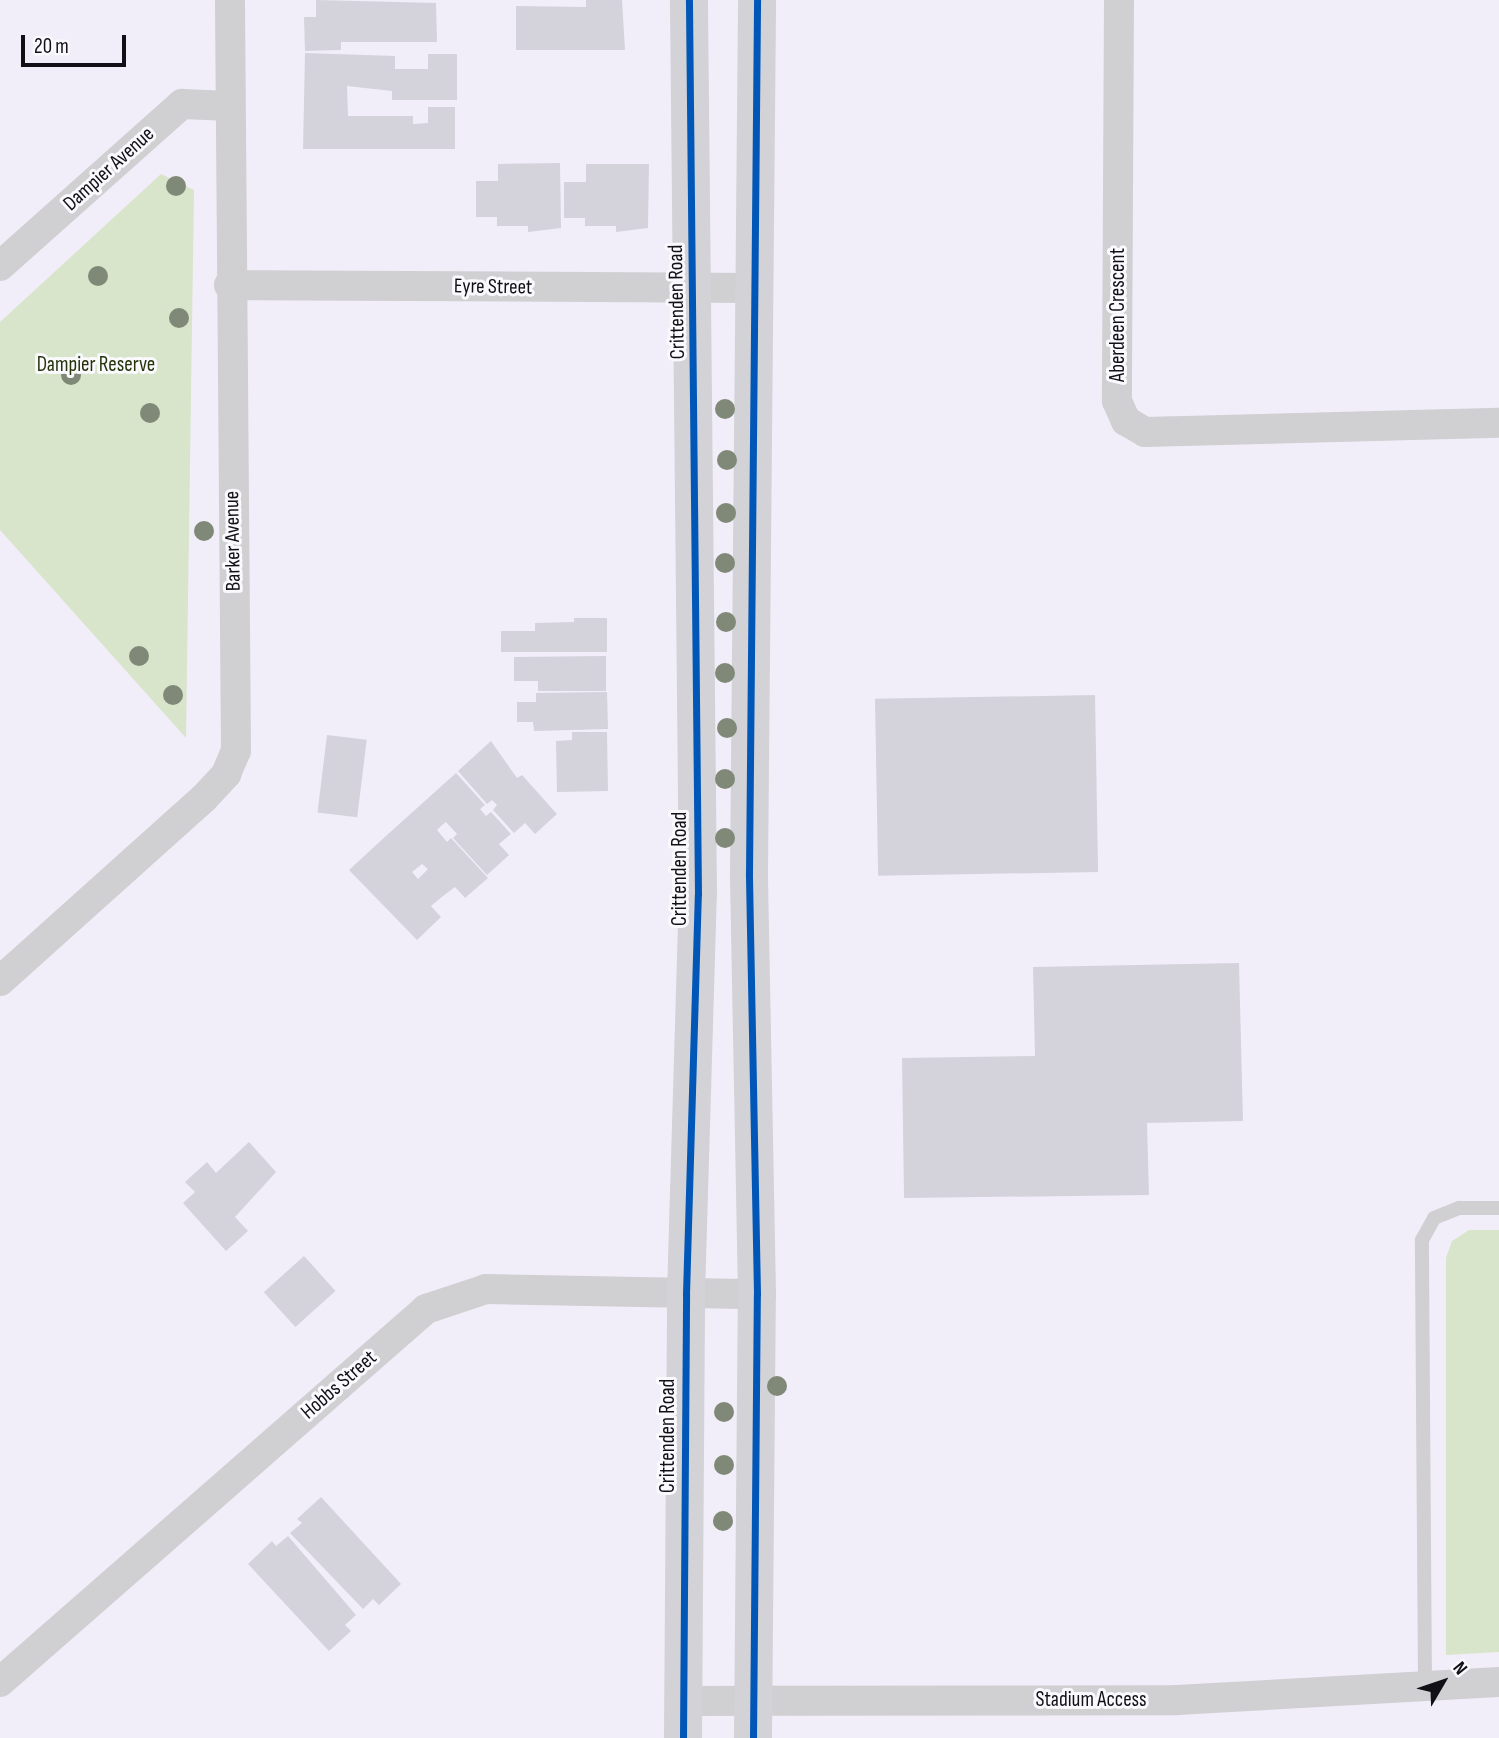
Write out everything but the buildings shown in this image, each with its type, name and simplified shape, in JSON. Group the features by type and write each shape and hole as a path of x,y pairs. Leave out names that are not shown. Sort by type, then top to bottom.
{"main road":[{"name":"Crittenden Road","path":"683,1720 686,1294 698,894 695,289 689,0"},
{"path":"753,1720 757,1294 749,873 757,0"}],"street":[{"name":"Barker Avenue","path":"0,981 204,798 226,774 236,751 229,285 230,0"},
{"name":"Aberdeen Crescent","path":"1119,0 1117,401 1126,421 1145,432 1499,423"},
{"name":"Dampier Avenue","path":"0,266 181,104 230,106"},
{"name":"Eyre Street","path":"229,285 756,288"},
{"name":"Hobbs Street","path":"0,1682 426,1309 486,1289 757,1294"},
{"name":"Stadium Access","path":"683,1720 753,1720 1499,1682"}],"lane":[{"path":"1424,1687 1422,1240 1434,1218 1459,1208 1499,1208"}],"green space":[{"name":"Dampier Reserve","path":"161,174 194,190 186,738 0,530 0,322"},
{"path":"1469,1230 1499,1230 1499,1652 1446,1655 1446,1258 1452,1241"}],"cycle path":[{"path":"683,1738 686,1294 698,894 689,0"},
{"path":"753,1738 757,1294 749,873 757,0"}]}
